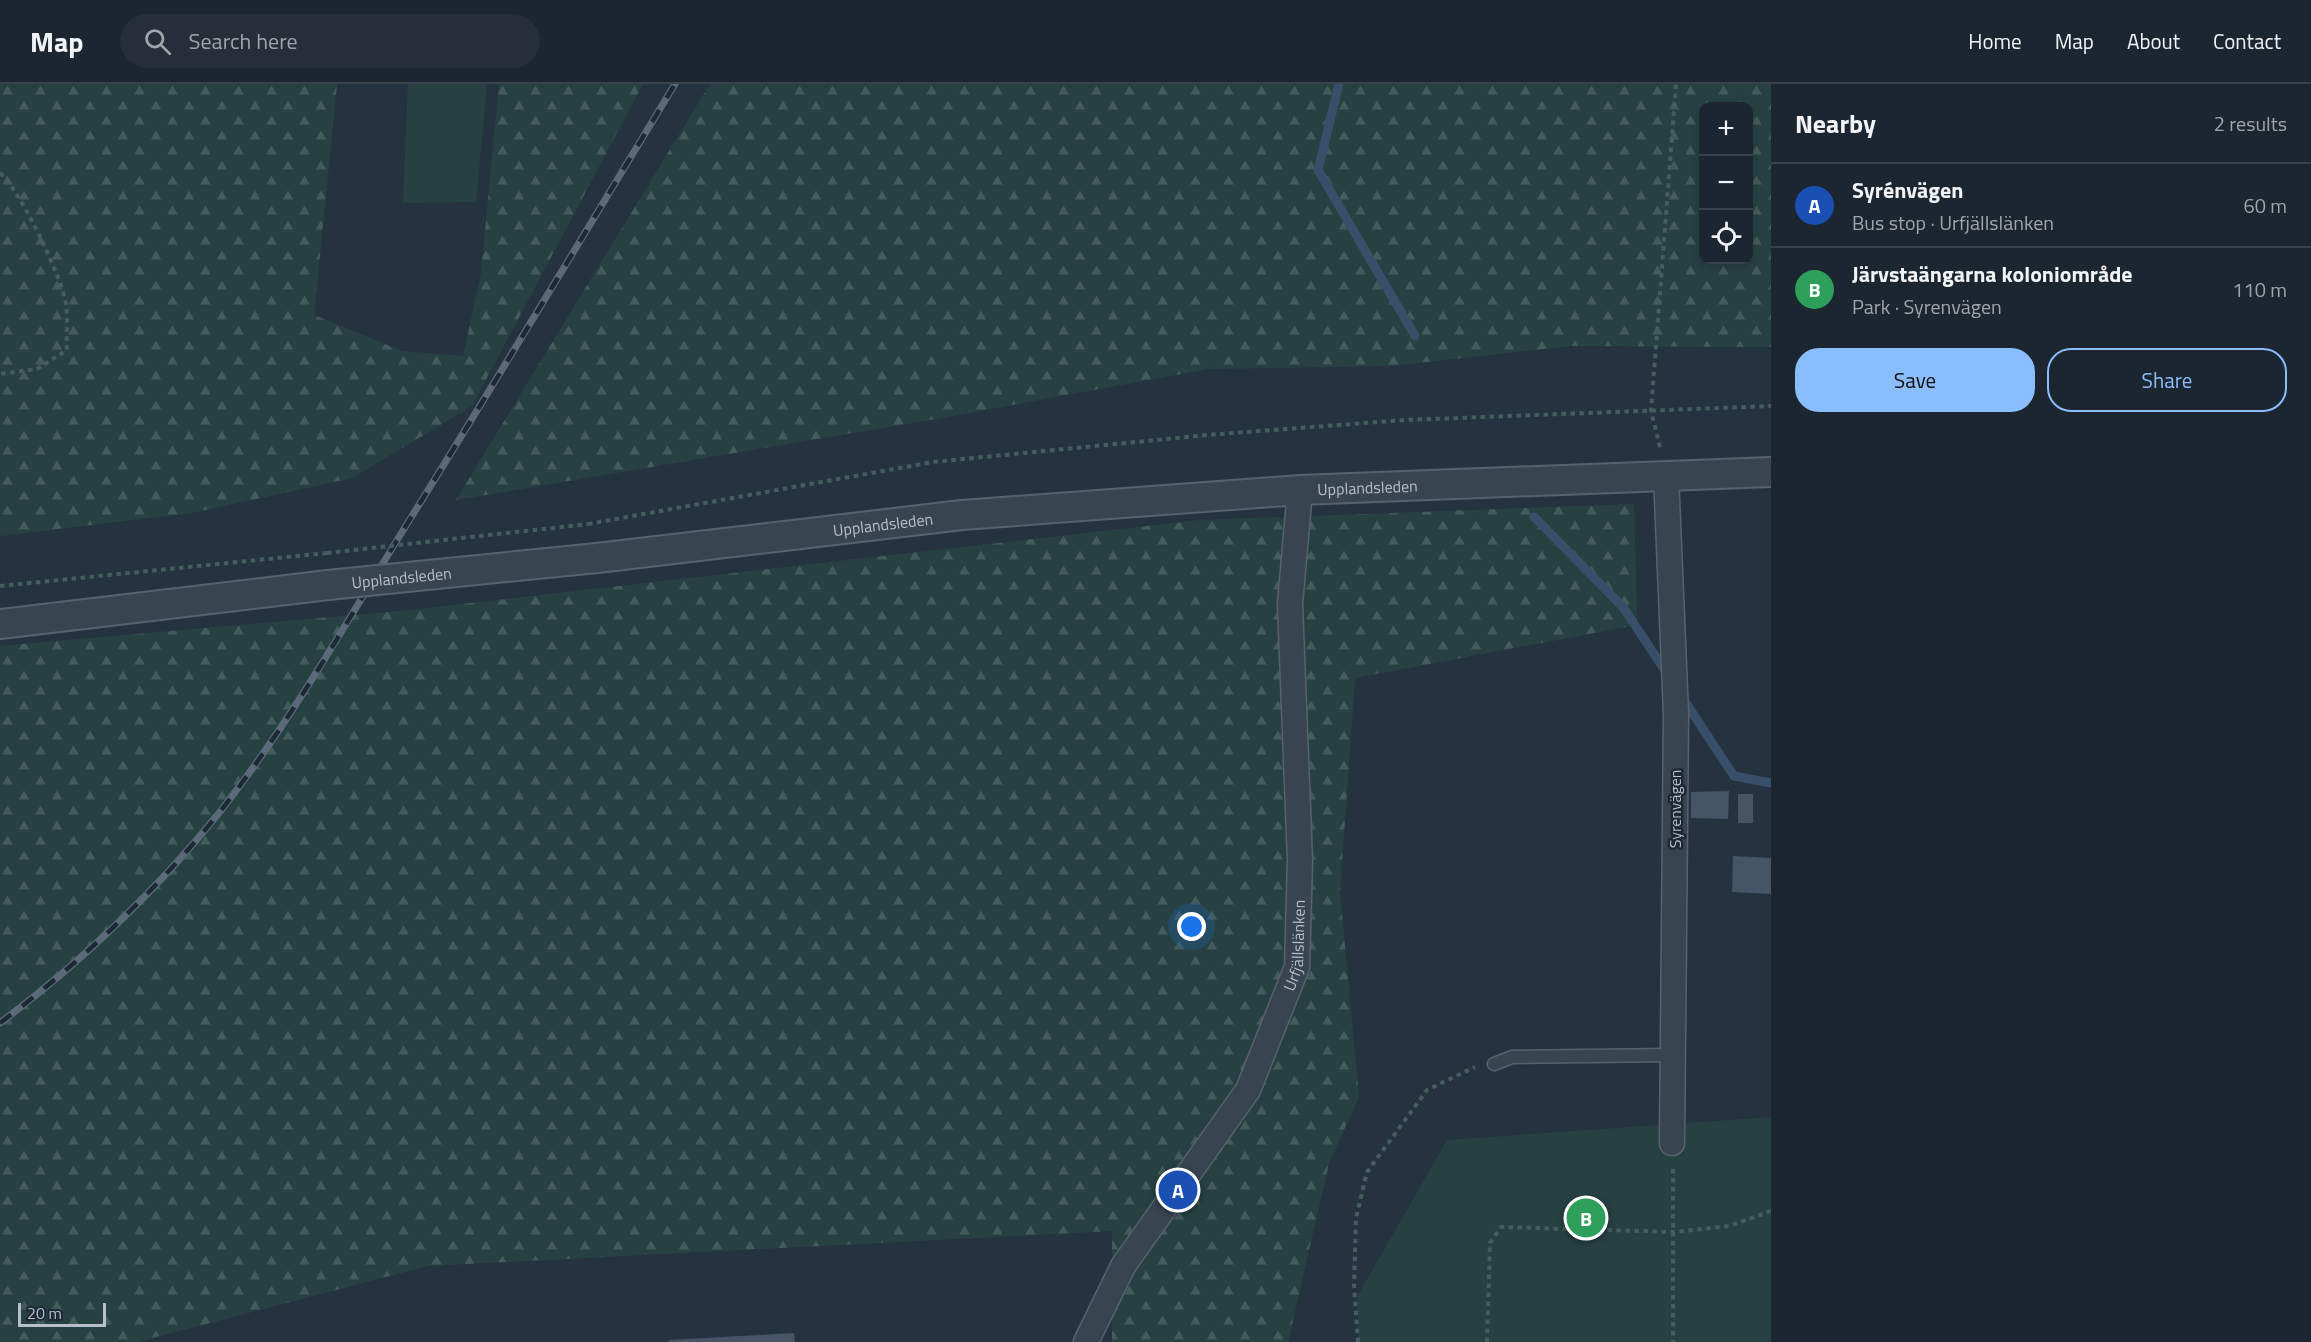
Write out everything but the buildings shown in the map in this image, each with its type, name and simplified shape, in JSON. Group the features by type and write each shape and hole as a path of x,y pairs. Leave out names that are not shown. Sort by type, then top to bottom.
{"street":[{"name":"Upplandsleden","path":"0,624 328,585 597,558 962,515 1300,490 1771,472"},
{"name":"Syrenvägen","path":"1666,475 1676,714 1672,1143"},
{"name":"Urfjällslänken","path":"1086,1342 1123,1266 1248,1090 1296,967 1300,861 1290,604 1300,490"}],"lane":[{"path":"1494,1064 1512,1057 1673,1055"}],"path":[{"path":"1666,475 1651,411 1676,84"},
{"path":"0,173 9,181 40,235 66,302 67,350 37,369 0,374"},
{"path":"0,586 588,524 933,462 1207,435 1394,421 1771,406"},
{"path":"1358,1342 1354,1285 1356,1218 1367,1172 1427,1090 1477,1066 1494,1064"},
{"path":"1672,1143 1673,1342"},
{"path":"1487,1342 1490,1243 1501,1227 1674,1232 1729,1226 1771,1211"}],"green space":[{"path":"0,84 337,84 314,315 402,351 463,356 481,273 499,84 643,84 472,406 352,478 192,513 0,536"},
{"path":"408,84 487,84 476,202 403,203"},
{"path":"710,84 1771,84 1771,347 1572,346 1390,366 1208,369 936,419 456,500"},
{"path":"1634,504 1637,625 1355,678 1340,892 1359,1097 1329,1163 1288,1342 1112,1342 1112,1231 428,1266 137,1342 0,1342 0,646 400,611 1200,520"},
{"path":"1771,1117 1771,1342 1359,1342 1357,1297 1447,1140"}],"waterway":[{"path":"1339,84 1318,170 1415,336"},
{"path":"1534,517 1623,607 1668,675"},
{"path":"1682,697 1734,776 1771,783"}],"railway":[{"path":"0,1023 59,976 116,925 195,842 245,779 317,671 675,84"}],"place":[{"name":"Syrénvägen","path":"1178,1190"},
{"name":"Järvstaängarna koloniområde","path":"1586,1218"}]}
